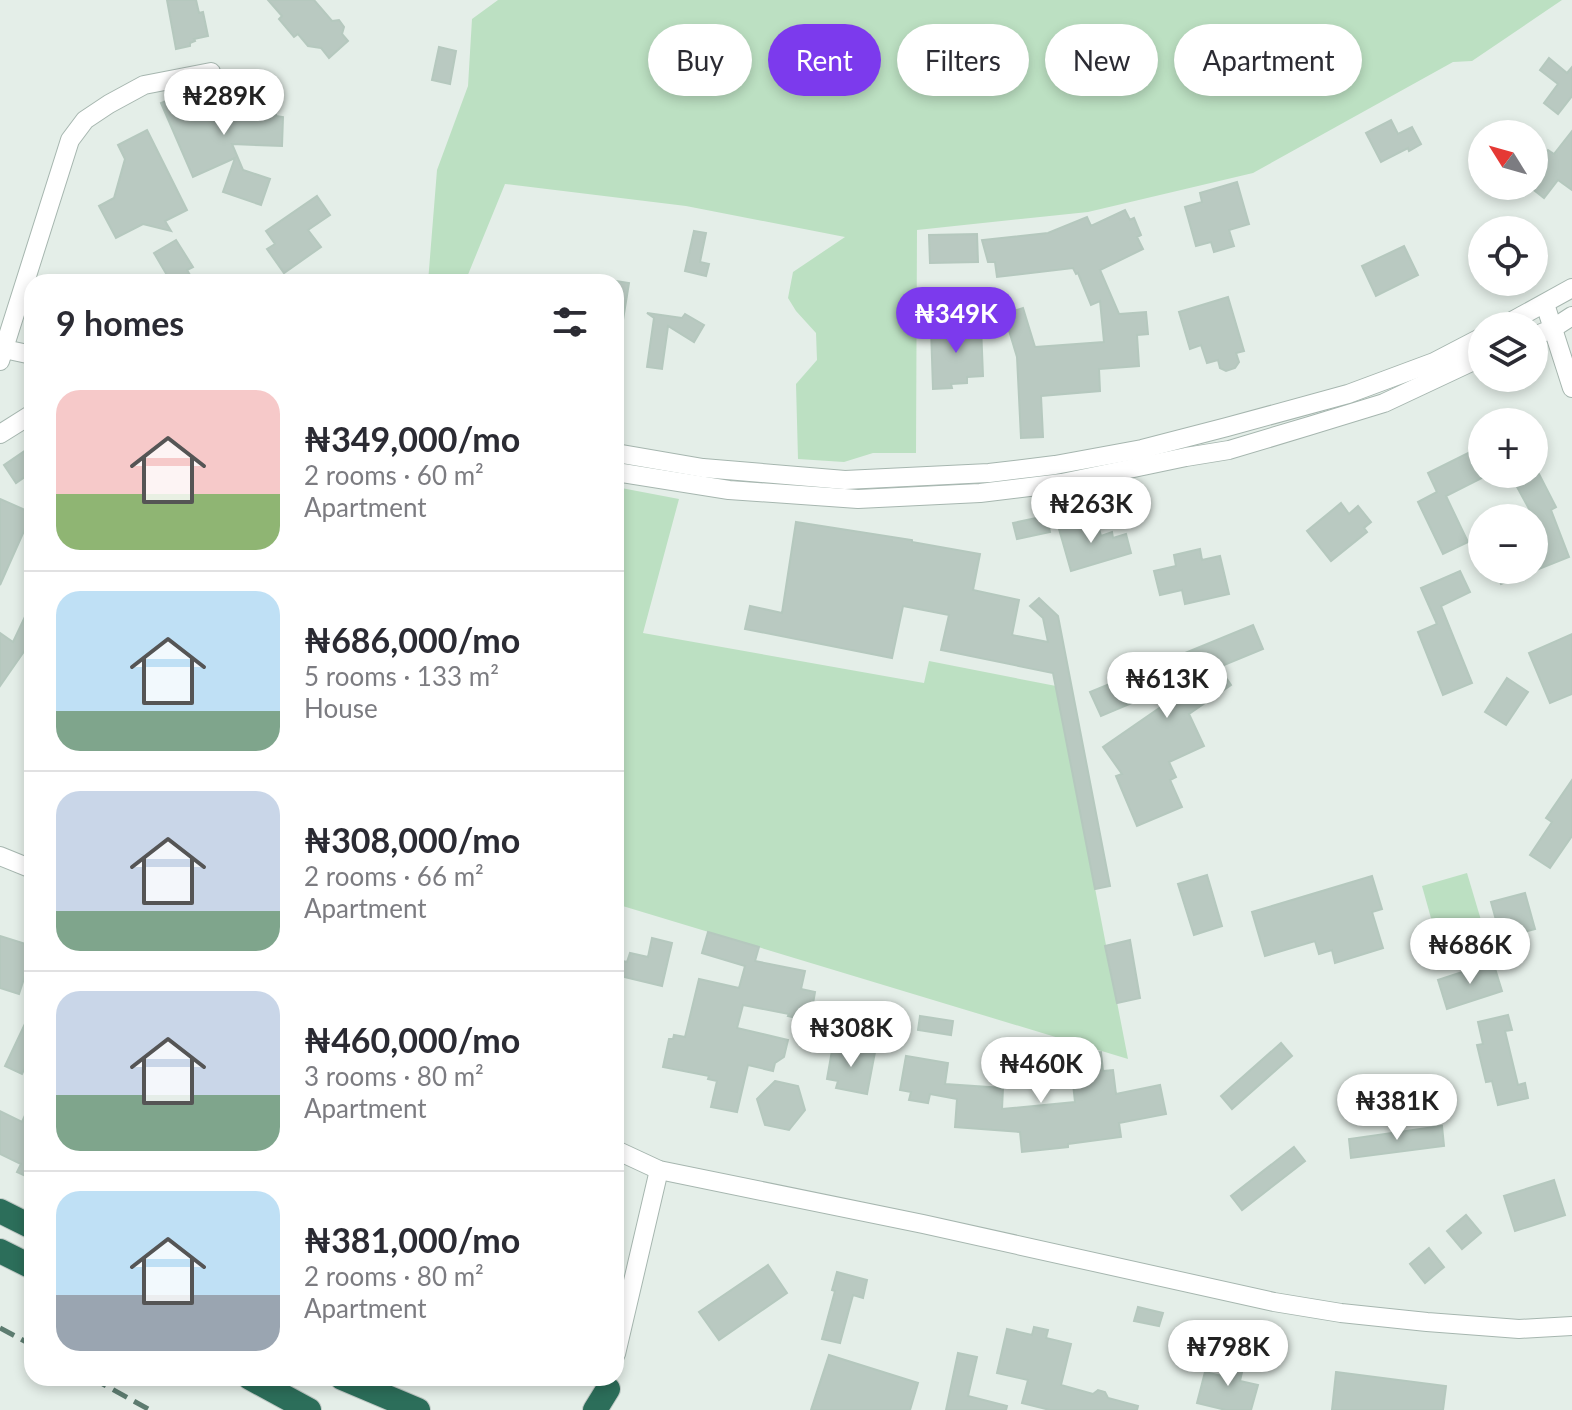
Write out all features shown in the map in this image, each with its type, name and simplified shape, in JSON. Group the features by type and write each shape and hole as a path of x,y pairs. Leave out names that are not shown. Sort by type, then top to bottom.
{"highway":[{"path":"0,1211 24,1223"},
{"path":"0,1223 24,1231"},
{"path":"265,1386 309,1410"},
{"path":"361,1386 418,1410"},
{"path":"595,1410 607,1392"}],"street":[{"path":"27,274 70,140 85,120 144,85 211,72"},
{"path":"24,282 1,353 24,354"},
{"path":"1530,312 1572,288"},
{"path":"1544,312 1545,304"},
{"path":"1548,329 1572,316"},
{"path":"1548,342 1572,388"},
{"path":"624,454 703,468 845,480 989,473 1055,465 1142,449 1348,394 1434,362 1468,344"},
{"path":"624,473 729,490 858,499 980,493 1062,483 1229,450 1384,403 1468,364"},
{"path":"0,434 24,419"},
{"path":"0,856 24,866"},
{"path":"624,1154 659,1170 923,1224 1274,1302 1427,1322 1519,1329 1572,1326"},
{"path":"624,1320 659,1170"}],"green space":[{"path":"498,0 1562,0 1472,61 1453,62 1253,173 1088,212 917,230 916,453 873,453 844,462 798,459 796,384 817,360 816,333 788,298 793,272 845,237 686,206 505,184 468,274 429,274 437,170 468,86 472,19"},
{"path":"624,489 679,499 643,633 924,683 929,661 1056,686 1128,1059 624,906"},
{"path":"1467,873 1489,947 1443,961 1422,886"}],"building":[{"path":"167,0 196,0 199,13 203,12 208,36 194,39 190,46 176,49"},
{"path":"268,0 314,0 332,21 339,20 344,27 342,34 348,41 329,58 321,48 308,46 298,34 294,37"},
{"path":"439,47 456,51 450,84 432,80"},
{"path":"1549,58 1567,73 1572,67 1572,96 1558,114 1544,103 1558,84 1540,70"},
{"path":"208,90 213,101 276,102 276,116 283,117 282,146 232,144 243,170 270,179 261,205 223,192 235,158 193,177 161,103 180,95 182,101"},
{"path":"1391,120 1398,134 1412,127 1421,144 1381,162 1366,133"},
{"path":"147,130 187,210 165,221 171,231 143,224 116,238 99,206 114,198 125,159 118,145"},
{"path":"1572,131 1572,190 1558,180 1548,193 1548,150 1554,154"},
{"path":"1237,182 1249,224 1229,230 1234,246 1214,252 1211,242 1196,246 1185,207 1202,202 1200,193"},
{"path":"317,196 330,215 308,230 321,247 284,273 267,249 275,244 266,231"},
{"path":"1125,210 1130,220 1134,218 1141,235 1137,237 1143,249 1100,270 1119,314 1146,312 1148,334 1137,335 1139,366 1099,369 1100,391 1041,396 1043,437 1021,438 1017,357 1004,314 1023,308 1035,347 1104,342 1100,301 1091,305 1073,268 997,277 995,262 988,262 982,240 1048,233 1087,217 1091,226"},
{"path":"694,231 706,233 700,262 709,264 706,276 685,271"},
{"path":"977,234 978,262 930,263 929,235"},
{"path":"176,240 193,267 187,270 189,274 166,274 154,253"},
{"path":"1404,246 1418,275 1376,296 1362,266"},
{"path":"624,282 629,283 624,314"},
{"path":"1228,297 1244,351 1236,353 1239,362 1235,368 1226,371 1220,368 1218,360 1207,363 1201,345 1190,349 1179,312"},
{"path":"647,313 682,318 685,314 704,325 694,342 668,326 662,369 647,367 654,318"},
{"path":"981,326 983,376 967,377 967,383 951,384 952,388 933,389 931,328"},
{"path":"24,451 24,478 16,483 4,465"},
{"path":"1468,453 1468,485 1446,496 1468,542 1443,554 1418,502 1437,492 1428,473"},
{"path":"1518,488 1546,488 1556,507 1551,510 1569,557 1548,565 1548,504 1526,504"},
{"path":"0,499 24,510 24,531 0,585"},
{"path":"1341,503 1349,514 1358,506 1371,522 1364,528 1367,532 1331,561 1307,531"},
{"path":"1046,516 1050,532 1017,539 1013,523"},
{"path":"1096,518 1101,536 1112,532 1113,538 1126,534 1131,553 1071,571 1059,529"},
{"path":"796,522 980,554 973,590 1019,600 1012,635 1048,642 1043,618 1030,606 1039,598 1058,616 1110,886 1095,889 1053,673 941,650 949,615 903,606 892,658 745,629 750,606 782,613"},
{"path":"1200,549 1202,560 1220,556 1229,594 1185,604 1182,590 1160,595 1154,571 1176,566 1174,555"},
{"path":"1460,571 1470,592 1441,606 1472,683 1443,695 1418,632 1437,624 1421,588"},
{"path":"24,619 24,652 0,686 0,633 13,642"},
{"path":"1253,625 1263,649 1219,667 1231,685 1189,714 1204,746 1169,762 1176,777 1170,780 1182,807 1137,826 1116,776 1122,774 1103,747 1194,684 1191,678 1101,716 1090,692"},
{"path":"1572,634 1572,694 1550,703 1529,653"},
{"path":"1507,678 1528,692 1506,725 1485,712"},
{"path":"1572,780 1572,836 1550,868 1530,855 1552,822 1546,818"},
{"path":"1207,875 1222,926 1194,935 1178,884"},
{"path":"1372,876 1382,909 1372,912 1383,948 1335,963 1332,950 1319,954 1315,941 1265,956 1252,912"},
{"path":"1525,893 1535,929 1501,938 1491,902"},
{"path":"708,932 759,947 755,961 805,971 801,989 815,992 810,1021 743,1005 737,1028 788,1040 784,1057 775,1063 773,1071 748,1065 737,1112 711,1107 717,1081 708,1079 709,1076 663,1067 669,1039 673,1039 674,1035 685,1037 699,979 739,988 745,966 702,953"},
{"path":"0,936 24,944 24,979 19,994 0,988"},
{"path":"652,938 672,943 662,986 624,977 624,961 627,962 630,953 648,957"},
{"path":"1130,940 1140,998 1117,1003 1105,946"},
{"path":"1493,962 1502,991 1447,1009 1438,980"},
{"path":"1508,1015 1512,1030 1505,1031 1518,1085 1525,1083 1528,1098 1498,1105 1492,1081 1486,1082 1477,1045 1483,1044 1478,1022"},
{"path":"920,1016 953,1021 951,1035 918,1030"},
{"path":"24,1026 24,1070 22,1074 5,1066"},
{"path":"1281,1043 1292,1056 1232,1109 1221,1096"},
{"path":"833,1045 875,1052 867,1094 836,1088 838,1081 827,1079"},
{"path":"1101,1052 1103,1071 1113,1070 1116,1094 1160,1085 1166,1114 1119,1123 1121,1137 1022,1152 1020,1132 955,1127 957,1099 930,1094 928,1103 909,1100 911,1092 900,1090 906,1056 948,1063 945,1084 1003,1088 1002,1109 1075,1102 1070,1056"},
{"path":"775,1081 798,1086 805,1110 789,1130 765,1125 757,1099"},
{"path":"0,1111 22,1122 24,1118 24,1175 17,1172 21,1164 0,1154"},
{"path":"1442,1126 1444,1146 1351,1158 1349,1139"},
{"path":"1294,1147 1305,1161 1242,1210 1231,1196"},
{"path":"1554,1180 1565,1215 1515,1231 1504,1196"},
{"path":"1466,1215 1481,1233 1462,1249 1447,1231"},
{"path":"1429,1248 1444,1267 1425,1283 1410,1264"},
{"path":"768,1265 787,1293 719,1340 699,1312"},
{"path":"837,1272 867,1280 863,1298 853,1295 840,1343 822,1339"},
{"path":"1138,1307 1163,1313 1159,1326 1134,1321"},
{"path":"1034,1327 1048,1330 1046,1338 1071,1344 1061,1385 1093,1394 1098,1390 1105,1392 1108,1398 1138,1406 1137,1410 1050,1410 1022,1403 1028,1380 997,1373 1007,1329 1032,1335"},
{"path":"958,1353 977,1357 968,1396 1007,1406 1006,1410 946,1410"},
{"path":"1228,1354 1245,1359 1240,1381 1258,1385 1251,1410 1226,1410 1197,1403 1205,1372 1222,1376"},
{"path":"829,1355 918,1383 910,1410 811,1410"},
{"path":"1336,1372 1446,1386 1443,1410 1332,1410"}],"railway":[{"path":"0,1328 24,1341"},
{"path":"106,1386 150,1410"}]}
